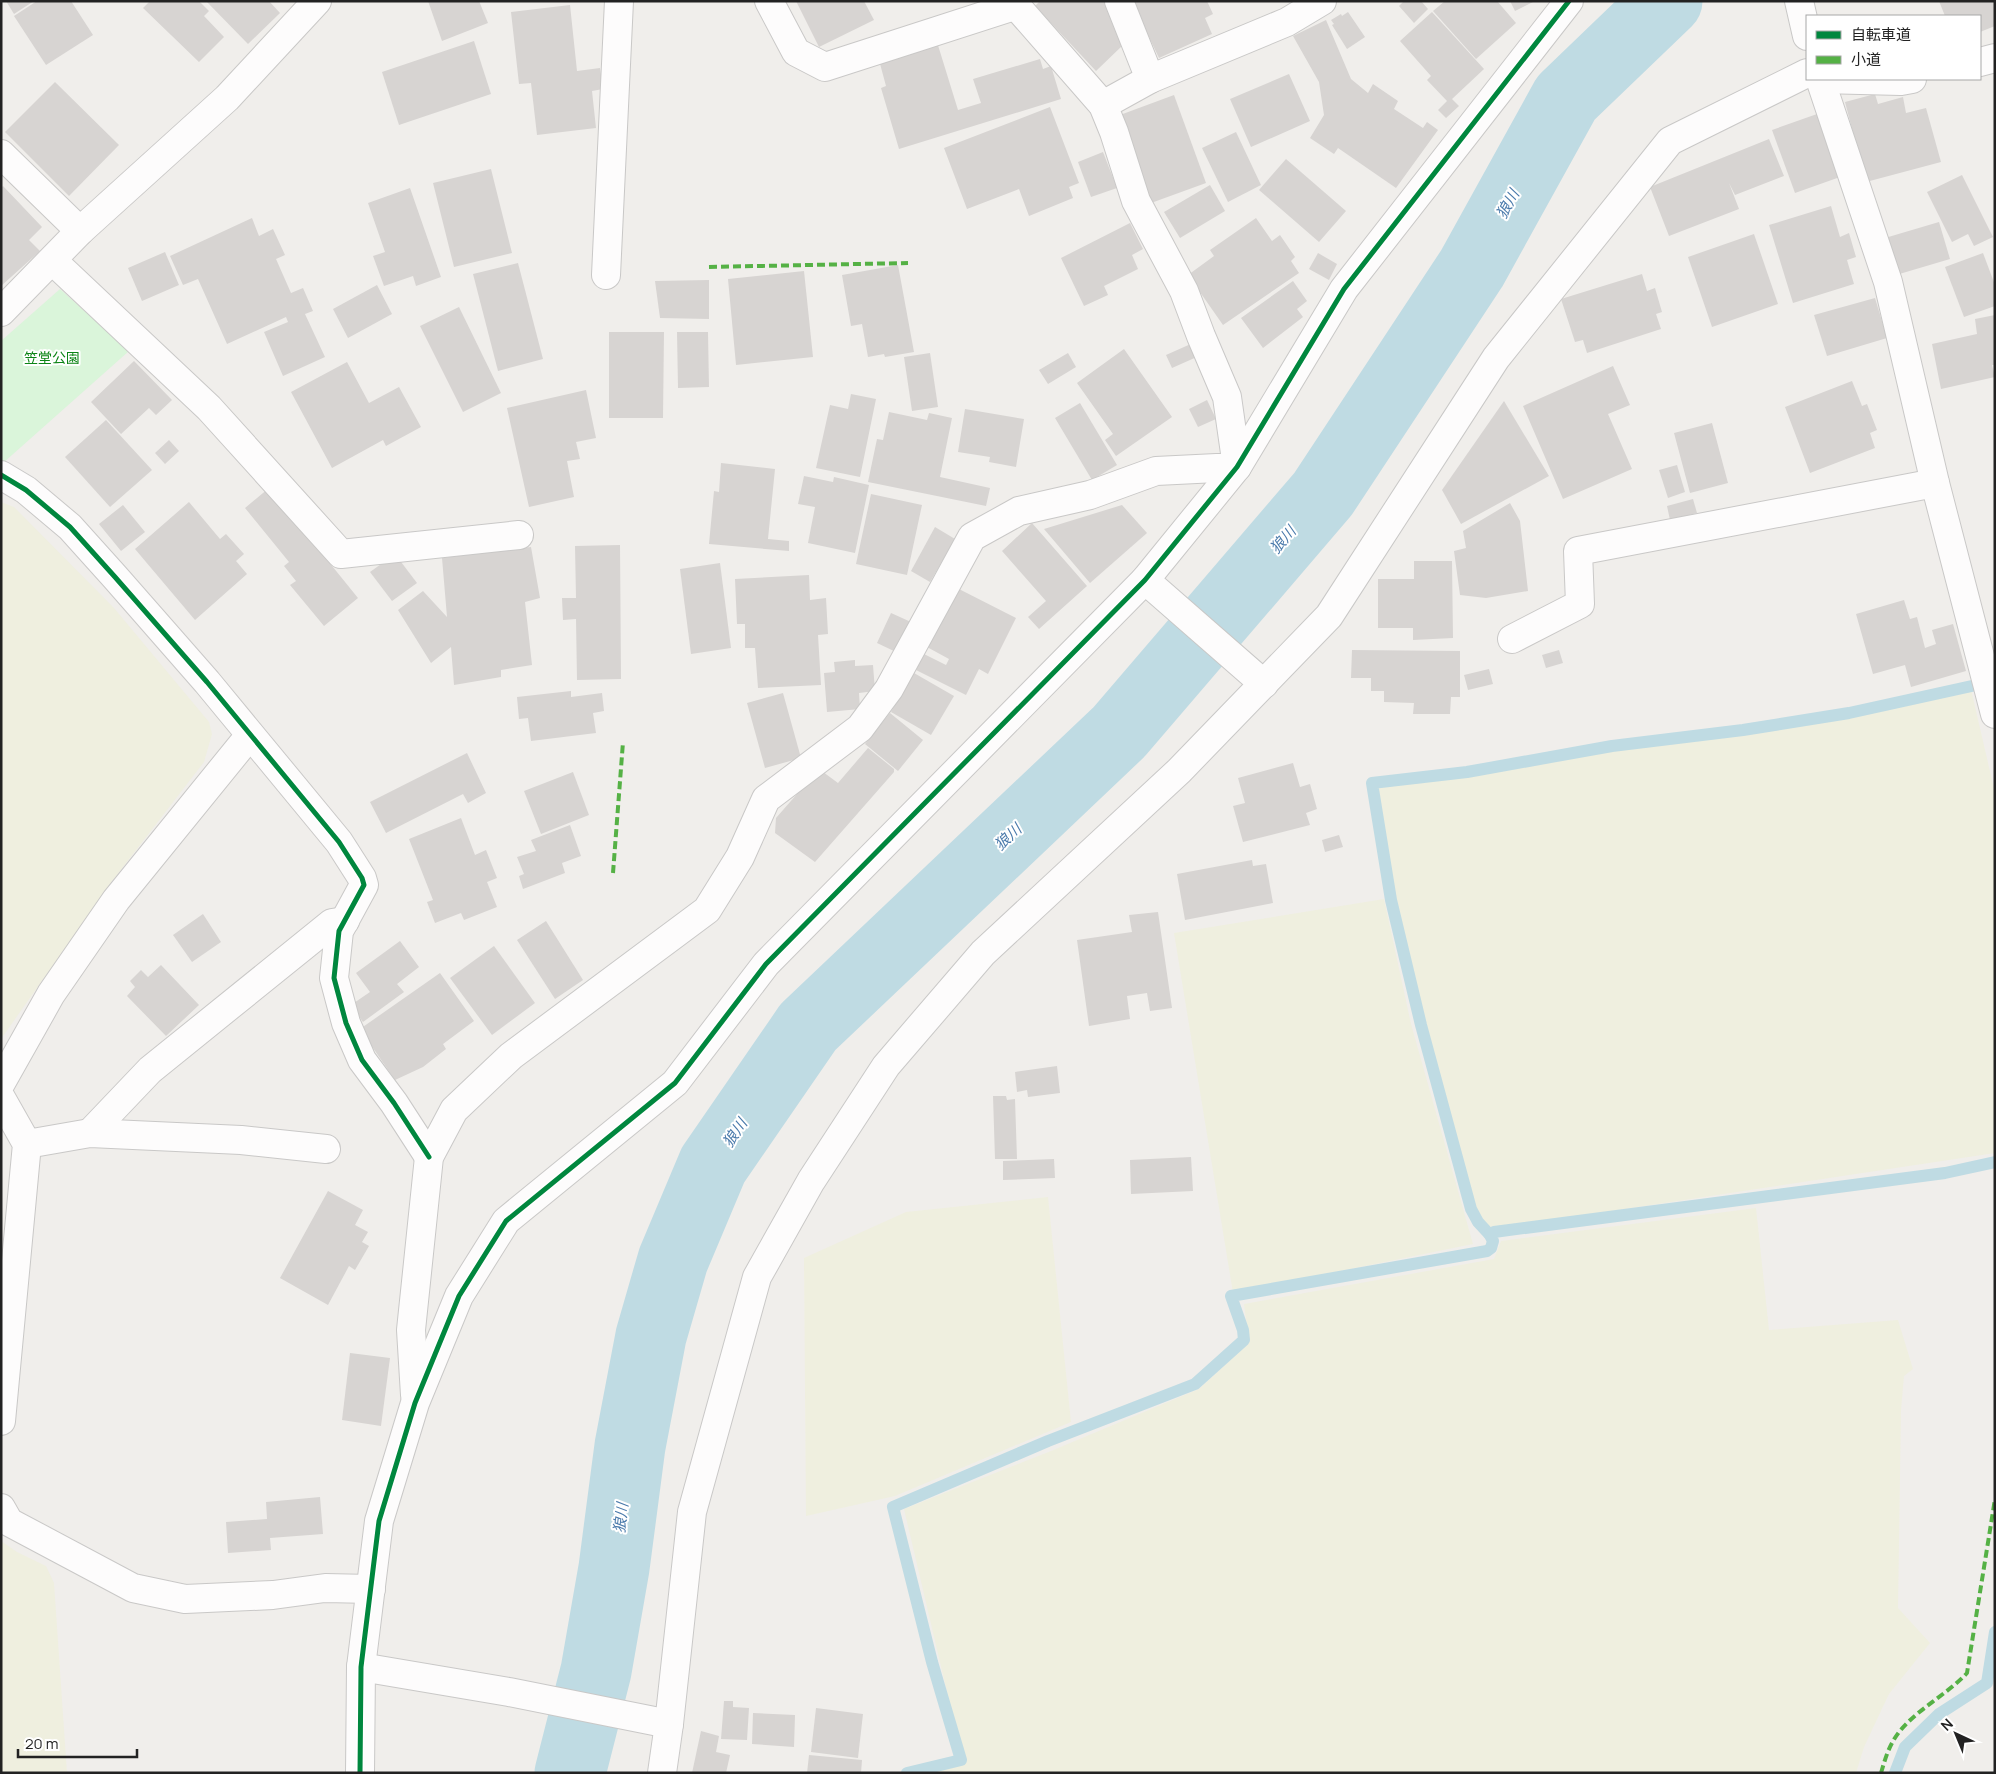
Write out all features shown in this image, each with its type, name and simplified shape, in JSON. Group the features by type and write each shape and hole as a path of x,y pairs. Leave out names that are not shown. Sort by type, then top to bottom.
{"street":[{"path":"1,312 53,261 80,231 227,98 317,1"},
{"path":"606,274 619,1"},
{"path":"769,1 796,52 825,67 1013,4 1103,105 1114,132 1136,201 1184,291 1227,397 1237,467"},
{"path":"1119,1 1150,79"},
{"path":"1103,105 1150,79 1287,22 1322,1"},
{"path":"360,1773 361,1667 379,1522 415,1403 459,1296 506,1221 674,1083 766,964 1150,584 1237,467 1344,289 1569,1"},
{"path":"1981,62 1995,58"},
{"path":"662,1773 692,1512 757,1277 811,1181 886,1066 983,953 1179,771 1259,680 1329,616 1496,358 1670,141 1806,73"},
{"path":"1820,80 1888,282 1935,483 1995,714"},
{"path":"1847,80 1901,82 1908,80"},
{"path":"1,154 80,231"},
{"path":"53,261 209,408 341,554 519,535"},
{"path":"415,1403 411,1330 429,1157 454,1110 511,1056 707,910 740,857 766,799 860,728 890,689 972,537 1019,511 1090,495 1156,471 1237,467"},
{"path":"1,475 26,490 70,527 208,682 339,842 362,878 364,885 339,931 334,978 346,1023 362,1060 394,1103 429,1157"},
{"path":"1512,639 1580,604 1578,552 1935,483"},
{"path":"1150,584 1259,680"},
{"path":"1,1083 51,994 116,900 250,735"},
{"path":"90,1133 150,1070 332,924 345,921"},
{"path":"1,1098 27,1144 1,1421"},
{"path":"27,1144 90,1133 241,1140 326,1149"},
{"path":"1,1508 9,1522 133,1588 185,1599 273,1595 325,1588 371,1589"},
{"path":"361,1667 509,1692 669,1724"}],"green space":[{"name":"笠堂公園","path":"60,289 129,351 3,463 1,460 1,341"},
{"path":"1,502 14,507 114,608 209,722 212,734 204,762 113,880 1,1039"},
{"path":"1970,685 1995,793 1995,1153 1492,1229 1475,1214 1394,901 1375,784 1468,775 1560,757 1722,735 1850,714"},
{"path":"1384,899 1411,1024 1473,1244 1233,1293 1174,933"},
{"path":"1048,1197 1071,1422 895,1496 806,1516 804,1258 906,1212"},
{"path":"1756,1208 1769,1330 1898,1320 1913,1369 1904,1376 1901,1410 1898,1608 1930,1643 1889,1694 1864,1747 1856,1773 922,1773 964,1764 904,1509 1051,1451 1199,1389 1249,1343 1244,1304 1494,1259 1501,1241"},
{"path":"1,1541 17,1552 46,1566 54,1583 67,1773 1,1773"}],"building":[{"path":"6,1 34,1 14,14"},
{"path":"37,1 71,1 93,35 46,65 14,16"},
{"path":"150,1 199,1 209,11 204,16 224,37 199,62 143,8"},
{"path":"206,1 269,1 280,13 248,44"},
{"path":"428,1 479,1 488,23 442,41"},
{"path":"796,1 864,1 874,20 819,47"},
{"path":"1040,1 1106,1 1123,45 1096,71 1035,6"},
{"path":"1132,1 1207,1 1213,14 1205,18 1212,34 1159,58"},
{"path":"1404,1 1421,1 1428,9 1414,23 1399,6"},
{"path":"1445,1 1497,1 1516,23 1476,59 1433,11"},
{"path":"1510,1 1535,1 1515,11"},
{"path":"1939,1 1995,1 1995,26 1981,32 1981,15 1945,15"},
{"path":"570,5 577,71 600,68 603,89 592,91 596,128 537,135 531,83 519,84 511,12"},
{"path":"1348,12 1365,37 1347,49 1332,25 1334,24 1331,20"},
{"path":"1432,12 1484,69 1452,99 1459,106 1446,118 1438,110 1447,101 1427,80 1431,76 1400,41"},
{"path":"1326,20 1351,79 1368,93 1373,84 1398,101 1394,109 1423,128 1427,122 1438,130 1396,188 1338,148 1334,154 1310,138 1324,115 1319,82 1293,36"},
{"path":"474,41 491,94 399,125 382,72"},
{"path":"937,42 958,110 981,103 973,79 1040,59 1043,69 1051,66 1061,99 899,149 881,88 886,86 879,60"},
{"path":"1289,74 1310,121 1251,147 1230,99"},
{"path":"55,82 119,145 69,196 5,132"},
{"path":"1875,94 1878,104 1903,97 1906,113 1926,108 1941,162 1866,182 1845,102"},
{"path":"1174,95 1206,183 1151,203 1120,115"},
{"path":"1050,107 1079,183 1069,187 1073,198 1029,216 1019,189 967,209 944,148"},
{"path":"1817,114 1840,177 1795,193 1772,130"},
{"path":"1236,132 1261,185 1228,202 1202,148"},
{"path":"1769,139 1784,176 1735,195 1729,183 1739,209 1669,236 1650,187"},
{"path":"1103,152 1117,188 1091,197 1078,162"},
{"path":"1286,159 1346,211 1319,242 1259,190"},
{"path":"491,169 512,253 454,267 433,183"},
{"path":"1962,175 1993,237 1974,246 1968,234 1952,242 1927,192"},
{"path":"1210,185 1225,211 1180,238 1164,212"},
{"path":"3,186 42,227 29,240 40,251 1,286 1,188"},
{"path":"410,188 441,277 416,286 413,276 384,286 373,256 385,252 368,203"},
{"path":"1831,206 1840,237 1849,233 1856,257 1847,260 1854,284 1793,303 1769,225"},
{"path":"252,218 259,236 273,229 285,255 276,259 291,293 303,288 313,311 305,314 325,357 283,376 264,332 288,322 286,317 227,344 198,279 183,285 170,256"},
{"path":"1256,218 1272,241 1280,235 1295,257 1291,261 1299,273 1223,325 1188,275 1214,256 1210,250"},
{"path":"1939,222 1950,259 1896,275 1885,238"},
{"path":"1130,223 1143,249 1132,255 1138,269 1104,286 1108,295 1084,306 1061,258"},
{"path":"1754,234 1778,304 1712,327 1688,257"},
{"path":"165,252 179,285 142,301 128,268"},
{"path":"1318,253 1337,264 1329,280 1309,269"},
{"path":"1983,253 1995,285 1995,306 1964,317 1945,267"},
{"path":"518,263 543,359 498,371 473,274"},
{"path":"898,265 914,352 885,357 884,354 868,357 862,324 851,326 842,275"},
{"path":"804,271 813,357 736,365 728,279"},
{"path":"1642,274 1647,291 1655,288 1662,312 1656,314 1661,329 1587,353 1583,340 1575,342 1561,299"},
{"path":"709,280 709,319 660,318 655,281"},
{"path":"1293,281 1307,301 1297,309 1303,317 1263,348 1241,318"},
{"path":"377,285 392,314 348,338 333,309"},
{"path":"1875,298 1887,338 1827,356 1814,315"},
{"path":"459,307 501,393 463,412 420,326"},
{"path":"1995,315 1995,365 1992,365 1995,377 1941,389 1932,344 1977,334 1975,319"},
{"path":"609,332 664,332 663,418 609,418"},
{"path":"677,332 708,332 709,387 678,388"},
{"path":"1193,343 1199,356 1172,368 1166,355"},
{"path":"1124,349 1172,417 1116,456 1105,440 1113,434 1077,383"},
{"path":"930,353 938,407 912,411 904,357"},
{"path":"1068,353 1076,367 1048,384 1039,370"},
{"path":"134,361 172,400 156,415 149,408 121,434 91,402"},
{"path":"347,362 369,403 399,387 421,427 386,446 383,440 332,468 291,392"},
{"path":"1613,366 1630,405 1608,414 1632,469 1563,499 1523,406"},
{"path":"1852,381 1862,406 1867,404 1877,430 1870,433 1875,448 1810,473 1785,407"},
{"path":"586,390 596,438 576,442 580,459 567,461 574,497 529,507 507,408"},
{"path":"851,394 876,399 860,477 816,468 830,405 848,409"},
{"path":"1207,400 1216,419 1198,427 1189,409"},
{"path":"1504,401 1549,476 1461,524 1442,490"},
{"path":"1080,403 1117,465 1092,480 1055,418"},
{"path":"965,409 1024,419 1016,467 989,462 990,457 958,452"},
{"path":"889,412 927,420 929,413 952,418 940,477 990,488 986,506 868,482 877,439 883,440"},
{"path":"106,420 152,470 110,507 65,457"},
{"path":"1712,423 1728,483 1690,493 1674,433"},
{"path":"169,440 179,451 165,464 155,453"},
{"path":"721,463 775,469 768,539 789,541 789,551 709,544 714,491 719,492"},
{"path":"1677,465 1685,492 1668,498 1659,470"},
{"path":"804,476 833,482 834,477 869,485 855,553 808,543 815,507 798,504"},
{"path":"269,488 358,598 324,626 290,585 296,581 284,566 289,562 245,508"},
{"path":"871,494 922,505 907,575 856,564"},
{"path":"1693,499 1697,513 1670,520 1667,506"},
{"path":"189,502 220,539 226,534 244,554 236,561 247,574 195,620 135,549"},
{"path":"1510,503 1520,521 1528,591 1486,598 1460,595 1454,551 1466,548 1463,531"},
{"path":"123,505 145,532 121,551 99,524"},
{"path":"1122,505 1147,533 1090,583 1044,529"},
{"path":"1032,523 1087,586 1039,629 1028,617 1046,601 1002,551"},
{"path":"935,527 955,539 930,582 911,571"},
{"path":"620,545 621,679 577,680 576,619 563,620 562,598 576,598 575,546"},
{"path":"531,547 540,598 525,602 532,665 501,670 501,677 454,685 451,647 431,663 398,610 423,591 447,617 442,558"},
{"path":"395,554 417,583 392,601 370,572"},
{"path":"1414,561 1452,561 1453,638 1413,640 1413,628 1378,628 1378,579 1414,579"},
{"path":"720,563 731,648 691,654 680,569"},
{"path":"809,575 810,600 826,598 828,634 818,635 821,685 758,688 755,648 745,648 745,624 737,624 735,579"},
{"path":"957,588 1016,618 988,674 979,669 966,695 916,670 924,654 946,665 949,659 927,647"},
{"path":"1904,600 1910,619 1917,617 1925,648 1936,644 1932,630 1953,624 1966,671 1911,687 1905,665 1873,674 1856,614"},
{"path":"891,613 911,622 896,652 877,643"},
{"path":"1352,650 1460,651 1460,697 1451,697 1450,714 1413,714 1414,703 1384,702 1384,691 1371,691 1371,678 1351,678"},
{"path":"1559,650 1563,663 1546,668 1542,655"},
{"path":"855,660 855,666 873,665 875,691 859,693 860,709 827,712 824,673 835,672 834,662"},
{"path":"1489,669 1493,684 1468,690 1464,675"},
{"path":"914,673 954,696 931,735 891,712"},
{"path":"571,691 571,697 602,693 604,711 593,713 596,733 531,741 528,718 519,719 517,697"},
{"path":"783,693 801,758 765,768 747,703"},
{"path":"890,713 923,740 898,771 865,744"},
{"path":"868,748 894,769 894,772 815,862 775,833 776,818 819,769 838,783"},
{"path":"467,753 486,793 468,803 463,794 386,833 370,802"},
{"path":"1293,763 1300,787 1310,784 1317,809 1306,813 1310,825 1243,842 1233,806 1245,803 1238,778"},
{"path":"573,772 589,815 541,834 524,791"},
{"path":"461,818 475,855 486,850 497,878 487,882 497,907 464,920 461,913 435,923 427,902 433,900 409,839"},
{"path":"570,825 581,856 562,863 565,873 523,889 519,876 524,874 517,857 536,851 531,840"},
{"path":"1339,835 1343,847 1325,852 1322,840"},
{"path":"1252,860 1253,866 1266,864 1273,903 1185,920 1177,874"},
{"path":"1158,912 1172,1008 1150,1011 1147,993 1127,996 1130,1019 1089,1026 1077,940 1132,932 1129,915"},
{"path":"203,914 221,942 192,962 173,935"},
{"path":"546,921 583,980 555,999 517,940"},
{"path":"400,941 419,967 397,984 404,992 363,1022 351,1005 370,992 356,973"},
{"path":"494,946 535,1003 492,1035 450,978"},
{"path":"161,965 199,1005 166,1036 127,996 135,987 130,981 141,970 148,977"},
{"path":"440,973 474,1021 443,1044 446,1049 423,1067 395,1080 360,1029"},
{"path":"1057,1066 1060,1093 1028,1097 1027,1090 1017,1092 1015,1072"},
{"path":"993,1096 1006,1096 1007,1100 1015,1099 1017,1159 995,1159"},
{"path":"1191,1157 1193,1191 1131,1194 1130,1160"},
{"path":"1054,1159 1055,1178 1003,1180 1003,1161"},
{"path":"328,1191 363,1210 355,1225 368,1232 362,1242 369,1246 355,1270 349,1266 328,1305 280,1278"},
{"path":"350,1353 390,1358 381,1426 342,1420"},
{"path":"320,1497 323,1534 270,1538 271,1550 228,1553 226,1522 267,1519 266,1502"},
{"path":"724,1701 733,1701 733,1707 749,1708 747,1740 721,1739"},
{"path":"816,1708 863,1714 858,1758 811,1752"},
{"path":"753,1713 795,1715 794,1747 752,1744"},
{"path":"701,1731 719,1736 716,1752 730,1755 726,1773 692,1773"},
{"path":"809,1755 862,1760 861,1773 807,1773"}],"waterway":[{"name":"狼川","path":"570,1773 596,1671 614,1568 630,1446 651,1336 673,1260 713,1165 808,1027 1119,732 1323,494 1472,268 1566,98 1667,1"},
{"path":"1490,1235 1478,1222 1471,1209 1421,1025 1391,900 1372,783 1467,772 1612,746 1743,730 1849,713 1990,682"},
{"path":"907,1773 961,1760 932,1662 893,1507 1048,1441 1195,1384 1244,1340 1243,1330 1231,1296 1487,1251 1491,1248 1493,1241 1490,1235 1494,1232 1945,1173 1995,1162"},
{"path":"1895,1773 1905,1747 1939,1714 1987,1683 1995,1632"}],"marked path":[{"path":"709,267 908,263"},
{"path":"613,873 623,742"},
{"path":"1881,1773 1892,1743 1907,1723 1967,1673 1995,1499"}],"cycle path":[{"path":"360,1773 361,1667 379,1521 415,1403 459,1296 506,1221 675,1083 766,964 1145,580 1237,467 1344,289 1569,1"},
{"path":"1,475 26,490 70,527 115,577 207,682 339,842 362,878 364,885 339,931 334,978 346,1023 362,1060 394,1103 429,1157"}]}
